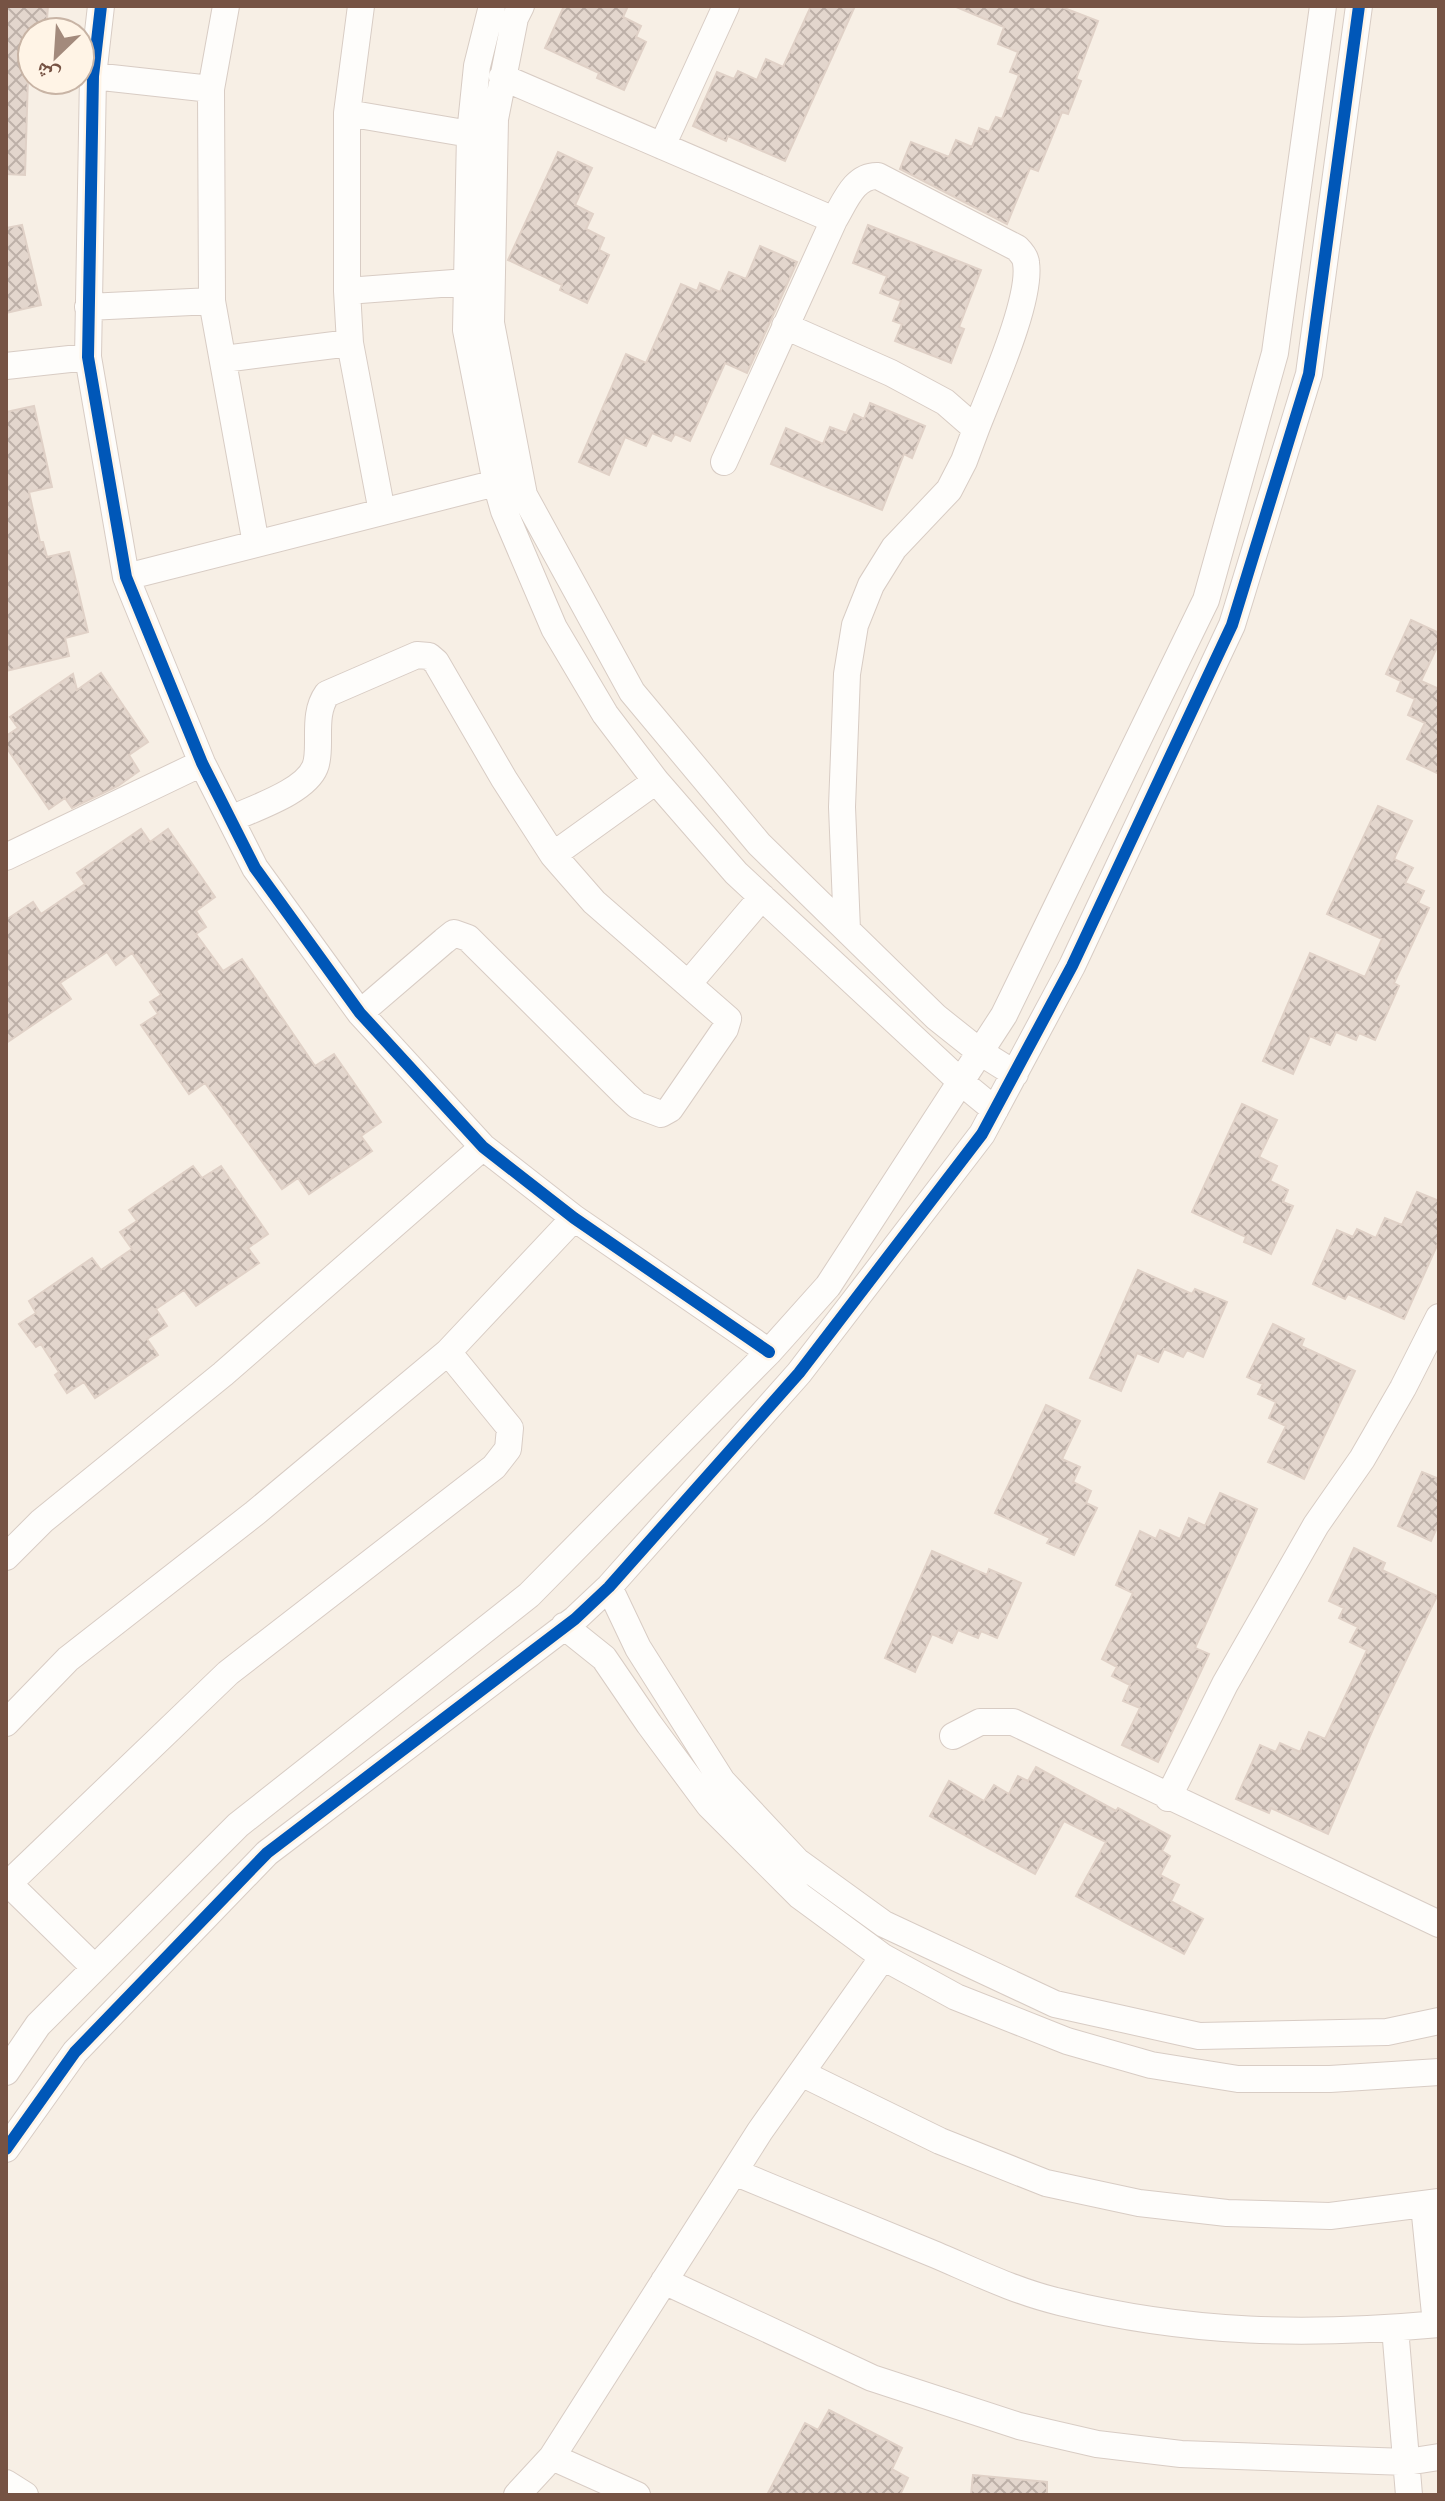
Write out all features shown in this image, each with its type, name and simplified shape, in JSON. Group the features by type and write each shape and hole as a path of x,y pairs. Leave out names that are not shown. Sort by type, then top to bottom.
{"street":[{"path":"96,50 101,6"},
{"path":"226,6 211,89 212,301 256,544"},
{"path":"361,6 347,113 347,291 350,343 382,512"},
{"path":"492,6 477,66 470,134 466,330 504,511 554,628 605,714 656,781 736,873 995,1110"},
{"path":"521,6 515,18 495,119 491,323 524,495 632,692 759,844 936,1017 980,1052 1015,1074"},
{"path":"662,146 726,6"},
{"path":"6,2072 38,2025 238,1825 529,1595 769,1352 828,1286 1004,1015 1206,600 1275,353 1323,6"},
{"path":"6,2149 75,2052 267,1853 564,1626 609,1587 799,1373 982,1134 1072,966 1232,625 1309,374 1359,6"},
{"path":"96,76 211,89"},
{"path":"502,77 834,220"},
{"path":"93,96 88,357 126,577 202,763 255,868 360,1013 483,1147 574,1218 769,1352"},
{"path":"347,113 470,134"},
{"path":"724,462 834,220 856,184 867,176 878,176 1017,248 1027,261 1025,286 1014,329 964,461 949,490 894,548 871,585 855,625 847,674 842,807 847,930"},
{"path":"347,291 467,282"},
{"path":"88,307 212,301"},
{"path":"785,326 891,373 945,402 976,429"},
{"path":"224,359 350,343"},
{"path":"6,366 88,357"},
{"path":"126,577 496,483"},
{"path":"231,819 291,791 314,771 318,751 318,717 321,702 327,694 417,655 429,656 436,662 504,779 553,855 594,902 724,1013 728,1023 670,1109 661,1114 637,1105 479,949 460,934 454,933 360,1013"},
{"path":"6,857 202,763"},
{"path":"553,855 656,781"},
{"path":"689,983 762,897"},
{"path":"6,1557 42,1521 223,1374 483,1147"},
{"path":"6,1723 68,1659 255,1513 448,1352 574,1218"},
{"path":"1168,1798 1225,1684 1316,1525 1362,1459 1439,1317"},
{"path":"95,1968 7,1884 228,1673 494,1467 508,1449 510,1428 448,1352"},
{"path":"609,1587 638,1648 722,1781 797,1861 884,1924 1055,2004 1199,2036 1387,2032 1439,2021"},
{"path":"564,1626 604,1658 709,1805 800,1896 883,1957 956,1997 1067,2041 1151,2065 1238,2079 1330,2079 1439,2072"},
{"path":"953,1736 980,1722 1013,1722 1439,1924"},
{"path":"517,2495 552,2457 734,2172 883,1957"},
{"path":"734,2172 998,2281 1058,2302 1186,2326 1250,2332 1370,2331 1437,2324 1431,2203 1330,2216 1227,2213 1139,2203 1046,2183 940,2141 801,2073"},
{"path":"664,2281 872,2378 1019,2426 1097,2444 1181,2454 1407,2462 1439,2457"},
{"path":"1395,2328 1409,2495"},
{"path":"552,2457 637,2495"},
{"path":"6,2483 25,2495"}],"building":[{"path":"6,6 48,6 47,16 16,16 16,96 27,96 25,175 6,174"},
{"path":"564,6 628,6 623,17 641,26 636,37 646,42 624,90 597,78 599,73 545,48"},
{"path":"811,6 855,6 785,161 728,136 726,141 693,126 717,72 734,79 738,71 757,80 766,59 783,67"},
{"path":"954,6 1059,6 1098,21 1076,79 1081,81 1068,114 1062,112 1038,171 1030,168 1007,224 900,169 911,142 949,157 956,140 972,147 979,128 989,132 996,117 1002,119 1019,75 1010,72 1018,52 998,44 1004,27"},
{"path":"558,152 592,168 575,205 593,214 586,229 604,238 599,250 609,255 587,303 560,290 562,285 508,260"},
{"path":"22,225 41,305 6,313 6,228"},
{"path":"868,225 981,270 959,327 964,329 951,363 895,341 902,324 893,321 901,301 880,293 887,276 853,263"},
{"path":"760,246 797,262 747,373 725,363 690,441 675,434 671,441 652,433 646,446 625,437 609,475 579,462 626,354 646,363 681,284 697,291 700,283 720,292 729,272 746,279"},
{"path":"870,403 925,426 912,458 904,454 882,510 771,464 786,428 823,444 830,427 846,433 854,414 864,419"},
{"path":"34,406 52,487 29,492 40,542 43,542 47,557 69,552 88,632 65,638 69,656 6,671 6,412"},
{"path":"1411,620 1439,633 1439,643 1421,681 1439,689 1439,774 1407,759 1425,723 1408,715 1415,699 1397,691 1401,681 1386,674"},
{"path":"101,673 148,742 129,755 139,771 118,786 72,808 65,798 49,809 6,747 6,736 18,728 10,717 73,674 77,690"},
{"path":"1378,806 1412,821 1394,859 1413,868 1405,883 1424,891 1418,903 1429,908 1394,983 1399,986 1375,1040 1359,1033 1356,1040 1336,1032 1330,1045 1310,1036 1293,1074 1263,1061 1310,953 1365,977 1382,939 1327,914"},
{"path":"141,829 150,842 168,829 215,897 196,911 206,927 196,934 223,971 242,959 315,1066 334,1054 381,1122 361,1136 372,1151 309,1194 298,1178 282,1189 205,1083 189,1094 141,1025 158,1014 150,1002 161,995 132,953 116,965 107,952 60,983 71,999 6,1043 6,920 33,902 41,914 85,884 77,873"},
{"path":"1242,1104 1277,1120 1259,1157 1277,1166 1270,1181 1288,1190 1283,1202 1293,1206 1271,1254 1244,1242 1246,1237 1192,1212"},
{"path":"193,1166 202,1178 221,1166 268,1234 248,1248 259,1263 196,1306 184,1290 156,1309 167,1326 147,1339 158,1355 95,1398 84,1382 67,1393 55,1375 59,1372 41,1344 36,1347 19,1324 36,1313 29,1301 92,1258 101,1270 132,1249 120,1232 137,1221 129,1210"},
{"path":"1417,1192 1439,1201 1439,1241 1404,1319 1348,1294 1345,1299 1313,1284 1337,1230 1353,1237 1357,1229 1376,1238 1385,1218 1402,1225"},
{"path":"1138,1270 1192,1294 1195,1289 1227,1302 1203,1357 1187,1350 1183,1357 1164,1349 1158,1362 1137,1353 1121,1391 1090,1378"},
{"path":"1273,1324 1304,1339 1301,1346 1355,1371 1304,1479 1268,1462 1286,1426 1269,1418 1276,1402 1258,1394 1263,1384 1247,1377"},
{"path":"1046,1405 1080,1421 1062,1459 1080,1467 1073,1482 1091,1491 1086,1503 1097,1508 1074,1555 1047,1543 1050,1538 995,1513"},
{"path":"1422,1472 1439,1479 1439,1523 1431,1541 1398,1526"},
{"path":"1220,1493 1257,1509 1195,1648 1209,1654 1158,1762 1122,1745 1140,1708 1123,1701 1130,1685 1112,1676 1117,1667 1102,1659 1133,1593 1116,1585 1140,1531 1156,1539 1160,1530 1180,1539 1189,1518 1205,1526"},
{"path":"1354,1548 1385,1563 1382,1570 1437,1596 1376,1722 1328,1834 1271,1808 1269,1813 1236,1799 1260,1745 1276,1752 1280,1743 1300,1752 1309,1732 1325,1739 1367,1650 1350,1642 1358,1627 1339,1618 1344,1608 1329,1601"},
{"path":"932,1551 987,1575 989,1569 1021,1583 997,1638 981,1631 978,1638 958,1630 952,1643 932,1634 915,1672 885,1658"},
{"path":"1036,1767 1116,1811 1118,1808 1170,1836 1162,1851 1170,1856 1160,1875 1179,1885 1171,1901 1203,1919 1184,1954 1076,1896 1106,1842 1064,1821 1035,1874 930,1816 949,1781 984,1801 994,1785 1009,1794 1018,1776 1028,1781"},
{"path":"829,2410 902,2448 892,2469 908,2478 900,2495 767,2495 805,2423 818,2430"},
{"path":"973,2475 1047,2482 1047,2495 971,2495"}],"cycle path":[{"path":"101,6 93,76 88,357 126,577 202,763 255,868 360,1013 483,1147 574,1218 769,1352"},
{"path":"6,2149 75,2052 267,1853 575,1619 609,1587 799,1373 982,1134 1072,966 1232,625 1309,374 1359,6"}]}
